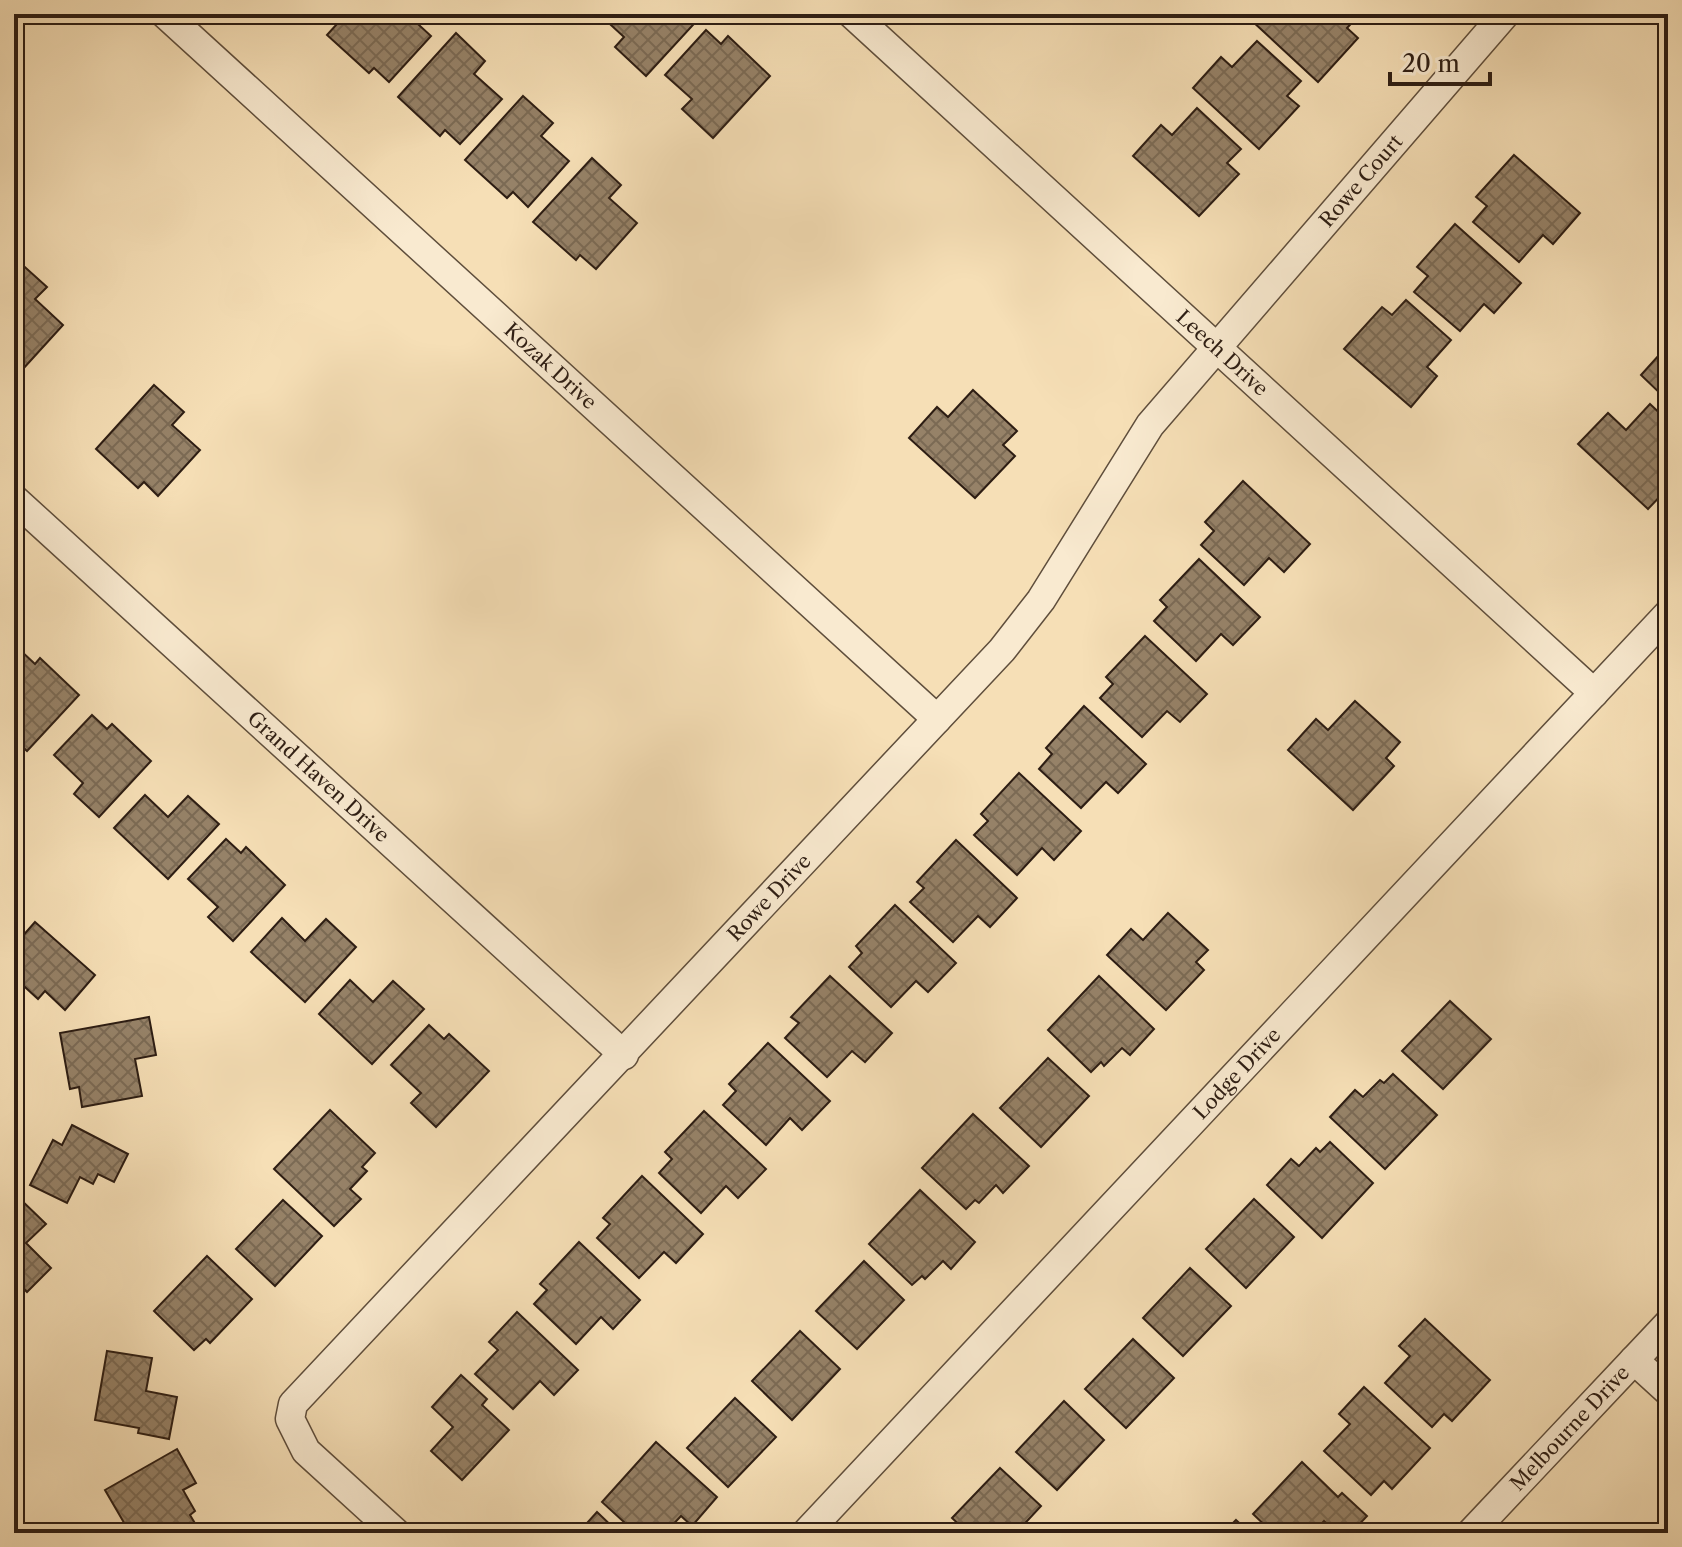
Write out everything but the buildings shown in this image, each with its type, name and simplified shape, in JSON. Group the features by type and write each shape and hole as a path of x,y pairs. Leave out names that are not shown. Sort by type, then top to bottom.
{"street":[{"name":"Kozak Drive","path":"165,14 937,719"},
{"name":"Leech Drive","path":"852,14 1594,693"},
{"name":"Rowe Court","path":"1216,349 1505,14"},
{"name":"Rowe Drive","path":"396,1533 306,1451 290,1419 293,1404 1002,650 1041,600 1150,425 1216,349"},
{"name":"Grand Haven Drive","path":"14,499 624,1055"},
{"name":"Lodge Drive","path":"806,1533 1668,614"},
{"name":"Melbourne Drive","path":"1471,1533 1668,1324"},
{"path":"1634,1360 1668,1391"}]}
